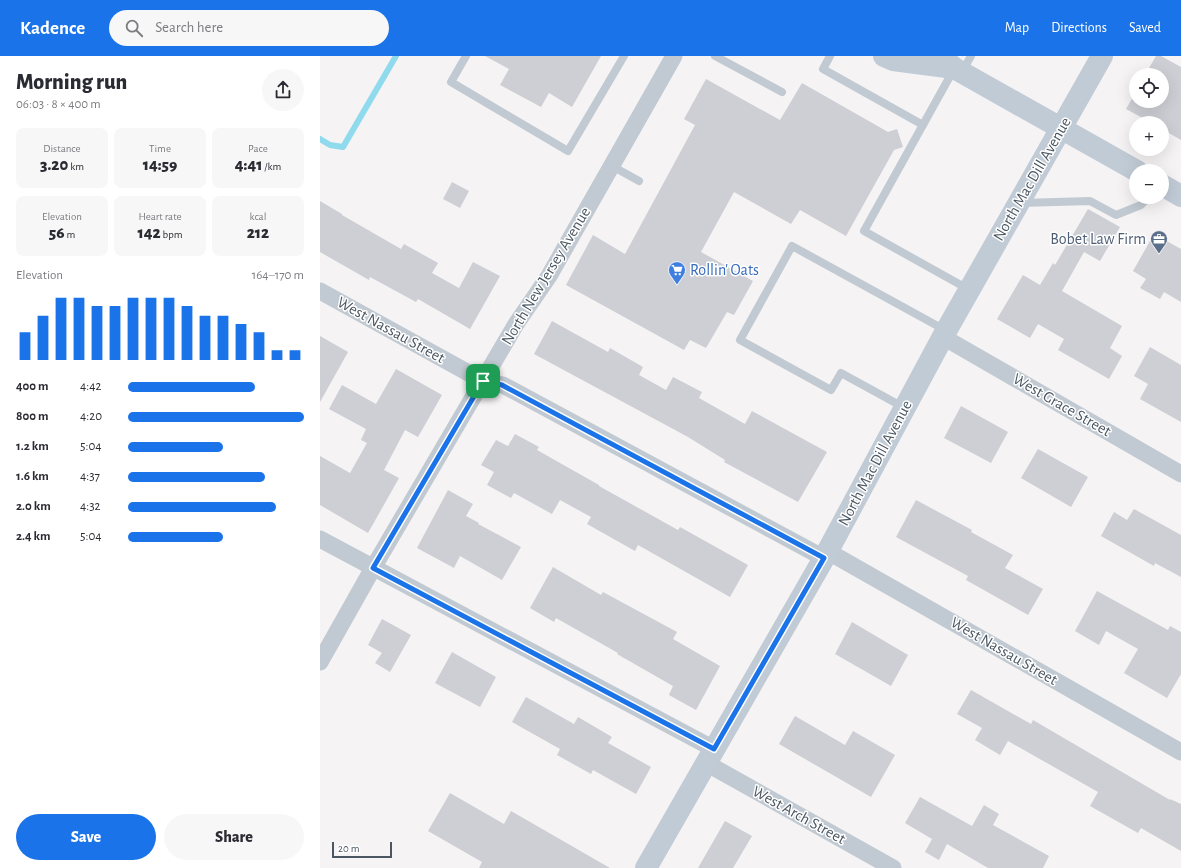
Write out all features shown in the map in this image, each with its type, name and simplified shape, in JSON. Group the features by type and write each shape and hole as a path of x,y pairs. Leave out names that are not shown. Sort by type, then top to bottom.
{"street":[{"name":"North New Jersey Avenue","path":"320,662 373,568 516,324 549,276 674,56"},
{"path":"884,56 893,60 957,63 1061,128 1129,166"},
{"name":"North Mac Dill Avenue","path":"646,868 826,554 944,334 1102,56"},
{"path":"1169,189 1181,196"},
{"name":"West Nassau Street","path":"320,291 483,381 502,385 826,554 1181,752"},
{"name":"West Grace Street","path":"944,334 1181,474"},
{"name":"West Arch Street","path":"320,539 710,756 893,868"}],"lane":[{"path":"466,56 451,82 568,151 624,56"},
{"path":"715,56 782,92"},
{"path":"830,56 823,69 923,125"},
{"path":"957,63 864,231 969,289"},
{"path":"612,166 639,181"},
{"path":"1018,203 1090,201 1116,215 1142,204"},
{"path":"904,408 841,373 831,390 740,340 792,246 944,334"}],"building":[{"path":"485,56 601,56 572,107 549,93 541,107 500,85 509,69"},
{"path":"1156,56 1161,56 1181,67 1181,140 1169,133 1169,116 1139,116 1126,109 1129,104 1129,108 1169,108 1169,68 1149,68"},
{"path":"706,79 780,120 802,83 888,132 897,129 903,147 894,150 846,236 800,210 791,224 734,192 701,252 753,281 734,315 727,312 706,348 690,340 684,350 566,285 593,235 625,254 695,125 684,119"},
{"path":"452,182 469,191 460,208 443,199"},
{"path":"320,201 401,249 404,244 438,263 432,273 459,288 473,262 500,276 470,329 418,299 416,302 370,277 369,280 320,252"},
{"path":"1088,209 1120,227 1100,261 1084,252 1062,291 1122,326 1110,348 1122,356 1109,379 1058,350 1064,339 1038,324 1030,338 997,319 1023,275 1040,285 1053,263 1055,265"},
{"path":"1154,234 1181,249 1181,302 1164,292 1160,299 1140,288 1146,279 1133,271"},
{"path":"552,321 608,352 610,348 643,367 639,375 666,390 673,377 702,392 699,398 745,424 752,411 827,452 798,502 724,462 725,460 688,437 534,354"},
{"path":"320,336 348,352 320,402"},
{"path":"1150,347 1181,365 1181,422 1140,399 1148,384 1134,376"},
{"path":"396,369 442,395 418,437 405,430 384,470 399,478 368,533 320,505 320,456 350,473 367,443 361,440 366,429 329,409 342,385 376,404"},
{"path":"961,406 1008,432 991,463 944,438"},
{"path":"515,434 539,447 537,450 599,486 678,530 680,527 748,565 730,597 638,545 635,551 587,524 591,517 560,500 552,514 514,493 511,498 487,485 494,472 481,465 496,440 508,446"},
{"path":"1038,449 1088,477 1071,507 1021,478"},
{"path":"448,490 473,504 466,516 521,547 502,580 460,556 454,568 417,548"},
{"path":"916,500 972,530 971,532 1013,555 1005,568 1043,589 1028,615 966,580 968,576 896,537"},
{"path":"1134,509 1181,535 1181,577 1155,563 1154,566 1101,536 1114,512 1127,520"},
{"path":"553,567 601,595 603,592 677,632 673,639 720,666 696,710 669,695 673,686 556,618 554,622 530,608"},
{"path":"1097,591 1168,630 1170,626 1181,632 1181,674 1167,698 1124,673 1138,649 1106,631 1099,645 1075,631"},
{"path":"382,619 411,635 390,672 375,663 382,653 368,645"},
{"path":"852,622 908,655 891,686 835,654"},
{"path":"452,652 496,677 480,707 435,683"},
{"path":"971,690 1031,724 1033,720 1170,800 1181,804 1181,851 1141,828 1138,833 1090,806 1098,792 1008,741 1000,755 975,740 982,728 957,714"},
{"path":"526,697 574,724 578,717 612,737 608,743 651,767 636,794 593,770 591,774 557,755 560,749 512,722"},
{"path":"795,716 845,745 853,731 895,755 871,797 779,744"},
{"path":"450,793 504,824 511,811 610,868 479,868 482,862 428,831"},
{"path":"920,797 972,826 984,805 999,814 993,825 1049,856 1043,868 988,868 947,844 939,860 925,852 932,839 905,823"},
{"path":"725,821 752,836 733,868 698,868"}],"waterway":[{"path":"320,139 330,145 343,147 396,56"}],"place":[{"name":"Bobet Law Firm","path":"1159,254"},
{"name":"Rollin' Oats","path":"677,285"}],"route":[{"path":"483,381 502,385 824,558 714,749 373,568 483,381"}]}
